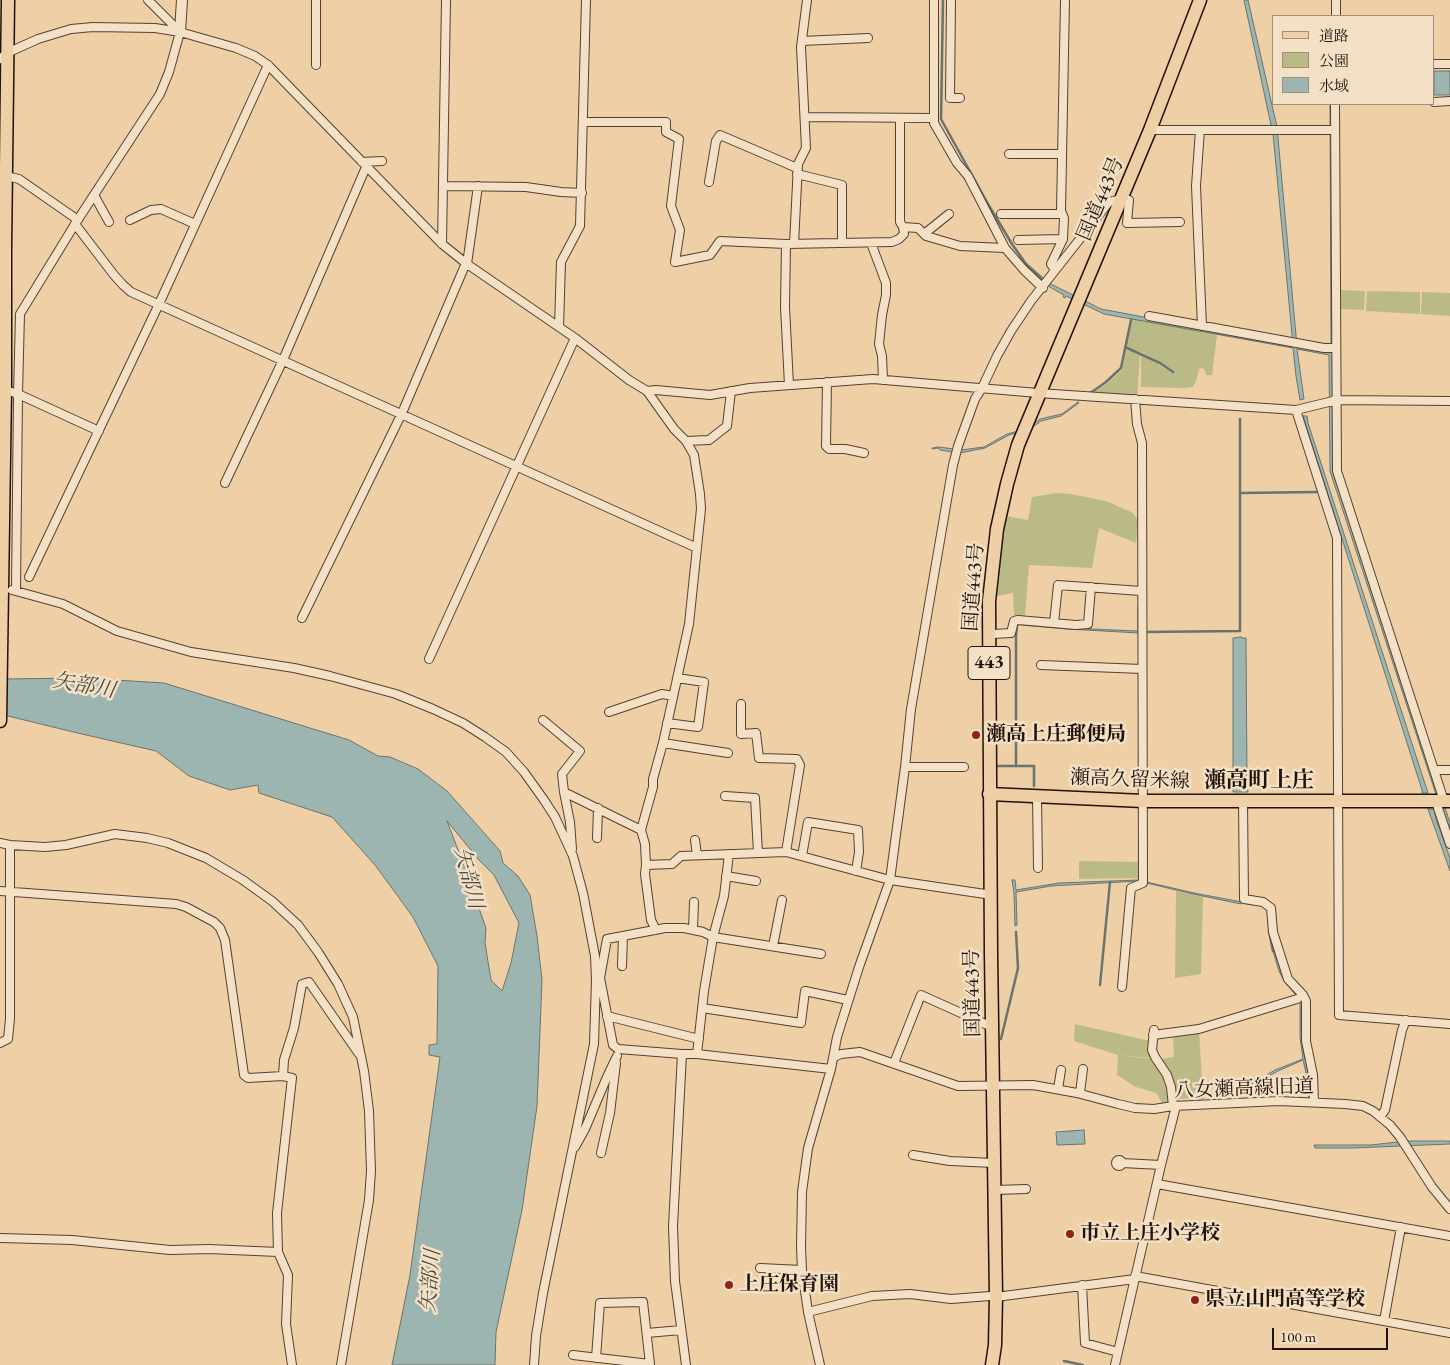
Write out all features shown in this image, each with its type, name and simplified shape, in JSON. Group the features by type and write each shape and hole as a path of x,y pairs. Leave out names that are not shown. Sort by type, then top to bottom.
{"main road":[{"path":"0,721 4,171 1,0"},
{"path":"2,53 8,0"},
{"name":"国道443号","path":"992,1365 995,1345 993,1296 995,1190 989,611 997,529 1018,445 1038,393 1122,199 1200,0"},
{"name":"瀬高久留米線","path":"990,794 1143,801 1442,802"}],"street":[{"path":"148,0 180,32"},
{"path":"182,0 180,32 169,72 160,94 76,222 20,314 14,591 62,604 117,631 191,652 294,668 396,694 463,723 506,752 517,763 551,811 573,856 584,892 598,978 613,1044 618,1052 610,1113 601,1153"},
{"path":"316,0 316,66"},
{"path":"442,244 446,0"},
{"path":"559,327 561,262 580,226 586,0"},
{"path":"790,385 785,307 797,171 798,164 806,148 802,41 807,0"},
{"path":"934,0 934,123 957,163 968,176 1005,248 1043,288"},
{"path":"951,0 950,98 960,98"},
{"path":"1055,270 1051,264 1063,239 1064,218 1061,211 1065,0"},
{"path":"1336,0 1336,15"},
{"path":"2,53 71,29 93,27 155,28 180,32 236,48 255,56 268,65 442,244 467,264 575,338 629,380 647,390 674,429 686,441 694,455 700,494 697,548 688,624 663,742 653,779 653,787 641,830 645,844 645,874 651,920 656,930"},
{"path":"802,41 868,38"},
{"path":"1435,64 1450,64"},
{"path":"29,577 159,304 268,65"},
{"path":"1435,102 1450,102"},
{"path":"1335,105 1337,471 1435,770 1450,844"},
{"path":"805,117 933,118"},
{"path":"584,122 666,122 666,132 678,140 671,206 680,230 675,262 710,255 720,240 790,244 892,242 899,239 904,234 900,222 900,118"},
{"path":"1150,130 1334,130"},
{"path":"1200,130 1196,186 1202,326"},
{"path":"709,182 716,141 720,135 797,171 842,185 842,243"},
{"path":"1008,154 1062,154"},
{"path":"364,164 382,161"},
{"path":"225,483 283,360 364,164"},
{"path":"4,171 19,179 76,222 122,285 132,292 697,548"},
{"path":"443,186 526,187 582,194"},
{"path":"302,618 402,413 467,264 478,186"},
{"path":"94,195 109,222"},
{"path":"820,1365 808,1312 800,1247 802,1192 808,1148 831,1069 837,1037 848,1000 890,880 911,709 921,649 940,549 953,465 967,420 975,399 997,356 1031,302 1109,202 1122,199 1130,200 1127,223 1180,222"},
{"path":"130,220 151,210 161,209 195,224"},
{"path":"924,234 948,214"},
{"path":"1001,214 1062,214"},
{"path":"903,227 918,228 926,236 960,246 1005,248"},
{"path":"1018,240 1063,239"},
{"path":"870,243 886,283 879,344 882,356 883,380"},
{"path":"1149,316 1324,348 1336,348"},
{"path":"429,659 575,338"},
{"path":"647,390 710,395 750,388 872,379 1038,393 1296,410 1337,400 1450,401"},
{"path":"827,382 826,446 829,449 845,449 864,454"},
{"path":"2,390 18,394 99,431"},
{"path":"686,441 710,440 727,426 731,391"},
{"path":"1122,987 1131,888 1143,883 1142,443 1137,424 1135,399"},
{"path":"1296,410 1338,538 1339,1015 1450,1024"},
{"path":"1054,623 1058,585 1141,591"},
{"path":"993,634 1011,633 1014,621 1018,620 1076,625 1088,624 1091,587"},
{"path":"1041,665 1142,669"},
{"path":"667,723 698,727 704,682 677,678"},
{"path":"609,712 662,694 673,696"},
{"path":"741,704 741,734 756,733 759,758 796,759 800,765 786,852"},
{"path":"543,720 580,750 562,774 570,822 573,856"},
{"path":"663,742 728,752"},
{"path":"905,768 964,767"},
{"path":"1435,770 1450,770"},
{"path":"564,792 641,830"},
{"path":"725,796 756,798 758,853"},
{"path":"1037,796 1038,868"},
{"path":"1243,801 1244,899 1263,902 1271,908 1273,932 1288,979 1303,994 1306,1001 1306,1041 1313,1075 1314,1102"},
{"path":"597,838 598,808"},
{"path":"802,856 808,822 858,830 859,852 856,871"},
{"path":"0,843 44,847 66,845 115,834 168,843 206,858 272,900 298,926 318,952 338,984 355,1024 369,1111 371,1171 369,1200 341,1365"},
{"path":"695,840 698,855"},
{"path":"0,1043 8,1040 10,1020 10,845"},
{"path":"646,865 672,864 680,856 786,852 890,880 992,895"},
{"path":"697,1054 713,937 724,896 729,854"},
{"path":"726,876 756,881"},
{"path":"0,891 176,904 186,907 214,922 220,928 225,940 244,1075 248,1078 283,1076 292,1078 278,1213 278,1252 288,1275 286,1324 292,1365"},
{"path":"773,946 782,900"},
{"path":"693,930 694,902"},
{"path":"534,1365 536,1336 543,1293 594,1044 598,978 606,940 666,928 693,930 713,937 821,954"},
{"path":"622,966 623,936"},
{"path":"283,1076 284,1060 294,1028 302,984 309,982 360,1056"},
{"path":"702,1008 801,1023 805,991 848,1000"},
{"path":"894,1063 921,995 992,1027"},
{"path":"1115,1365 1175,1106 1169,1081 1152,1050 1154,1033 1198,1029 1298,998"},
{"path":"608,1016 699,1039"},
{"path":"1380,1117 1385,1110 1398,1046 1406,1020"},
{"path":"572,1154 585,1129 618,1052"},
{"path":"618,1052 697,1054 831,1069"},
{"name":"八女瀬高線旧道","path":"834,1057 841,1054 860,1052 958,1086 1033,1085 1080,1093 1135,1108 1154,1109 1175,1106 1279,1101 1363,1106 1373,1111 1400,1137 1432,1187 1450,1209"},
{"path":"682,1054 673,1226 675,1281 686,1365"},
{"path":"1080,1093 1083,1069"},
{"path":"1058,1089 1061,1070"},
{"path":"913,1155 950,1161 994,1163"},
{"path":"1122,1163 1161,1165"},
{"path":"1157,1184 1450,1236"},
{"path":"995,1190 1026,1190"},
{"path":"1384,1321 1401,1227"},
{"path":"0,1238 72,1240 170,1250 209,1249 278,1252"},
{"path":"760,1268 802,1270"},
{"path":"808,1312 872,1296 910,1294 951,1299 993,1296 1135,1277 1450,1334"},
{"path":"1082,1285 1084,1343 1118,1352"},
{"path":"573,1355 596,1358 650,1364 643,1302 600,1303 596,1358"},
{"path":"646,1333 681,1330"}],"green space":[{"path":"1340,290 1365,291 1364,310 1340,309"},
{"path":"1367,291 1420,292 1420,314 1366,311"},
{"path":"1422,292 1450,293 1450,316 1421,314"},
{"path":"1132,318 1217,335 1212,375 1206,375 1205,370 1199,369 1193,387 1141,387 1141,356 1172,373 1174,372 1161,362 1126,347"},
{"path":"1126,350 1140,355 1137,398 1093,395 1093,393 1122,370"},
{"path":"1057,493 1106,501 1133,513 1138,521 1136,543 1099,528 1092,568 1029,565 1025,616 1014,616 1013,593 997,596 998,567 1006,516 1028,520 1032,497"},
{"path":"1079,861 1140,862 1140,878 1079,879"},
{"path":"1176,891 1203,897 1201,974 1175,978"},
{"path":"1075,1024 1150,1041 1152,1058 1118,1055 1074,1041"},
{"path":"1199,1031 1203,1095 1194,1098 1176,1099 1175,1087 1171,1077 1160,1059 1174,1057 1173,1035"},
{"path":"1118,1055 1152,1059 1163,1073 1167,1082 1170,1102 1162,1103 1157,1094 1136,1087 1117,1075"}],"water":[{"path":"1244,0 1248,0 1277,127 1297,346 1331,351 1330,105 1332,105 1334,469 1450,823 1450,837 1330,471 1329,355 1297,349 1304,399 1300,400 1293,348 1104,314 1066,296 1065,298 1063,297 1064,295 1048,286 1045,279 1051,284 1101,309 1293,345 1273,134"},
{"path":"1435,71 1450,71 1450,95 1435,95"},
{"path":"1078,402 1061,416 1041,421 1030,429 1009,435 985,448 960,453 940,450 938,448 932,449 939,447 961,450 984,447 1007,434 1029,428 1040,419 1062,414"},
{"path":"1303,416 1307,416 1428,793 1422,793"},
{"path":"1138,607 1139,633 1022,625 1022,623 1068,628 1138,631"},
{"path":"1233,638 1246,638 1247,779 1244,779 1244,785 1247,785 1248,792 1233,792"},
{"name":"矢部川","path":"82,678 164,683 349,740 378,756 390,757 418,769 447,791 500,851 503,863 518,876 530,895 542,980 537,1106 522,1210 496,1332 495,1365 392,1365 410,1275 440,1057 429,1055 429,1045 437,1044 438,966 413,917 375,865 332,817 259,793 258,785 230,790 189,776 156,751 0,714 2,679","holes":["447,821 494,875 519,923 511,963 502,991 491,980 485,943 486,928 474,894 464,889 465,868"]},
{"path":"1428,809 1434,809 1450,858 1450,871"},
{"path":"1012,880 1015,880 1016,890 1059,883 1138,880 1242,902 1241,904 1138,881 1051,886 1016,892 1017,925 1015,926"},
{"path":"1273,947 1286,982 1302,1001 1303,1049 1309,1078 1310,1099 1303,1060 1257,1082 1211,1097 1210,1095 1260,1079 1275,1070 1303,1059 1300,1037 1300,1000 1284,981 1279,971"},
{"path":"1084,1130 1085,1144 1057,1145 1056,1132"},
{"path":"1406,1141 1450,1141 1450,1144 1352,1148 1315,1148 1314,1145 1371,1145"}],"waterway":[{"path":"943,0 941,119 1012,244 1026,264 1044,280"},
{"path":"1089,394 1121,368 1131,320"},
{"path":"1125,347 1160,363 1173,372"},
{"path":"1145,632 1240,631 1240,419"},
{"path":"1240,493 1318,492"},
{"path":"1016,766 1016,637 1018,625"},
{"path":"997,766 1034,766 1034,786"},
{"path":"1100,985 1110,882"},
{"path":"1269,931 1273,951"},
{"path":"1001,1039 1018,968 1016,932"},
{"path":"1196,1100 1203,1097"},
{"path":"1064,1361 1083,1365"}],"place":[{"name":"瀬高上庄郵便局","path":"976,735"},
{"name":"市立上庄小学校","path":"1070,1234"},
{"name":"上庄保育園","path":"729,1285"},
{"name":"県立山門高等学校","path":"1195,1300"}],"district":[{"name":"瀬高町上庄","path":"1259,781"}]}
